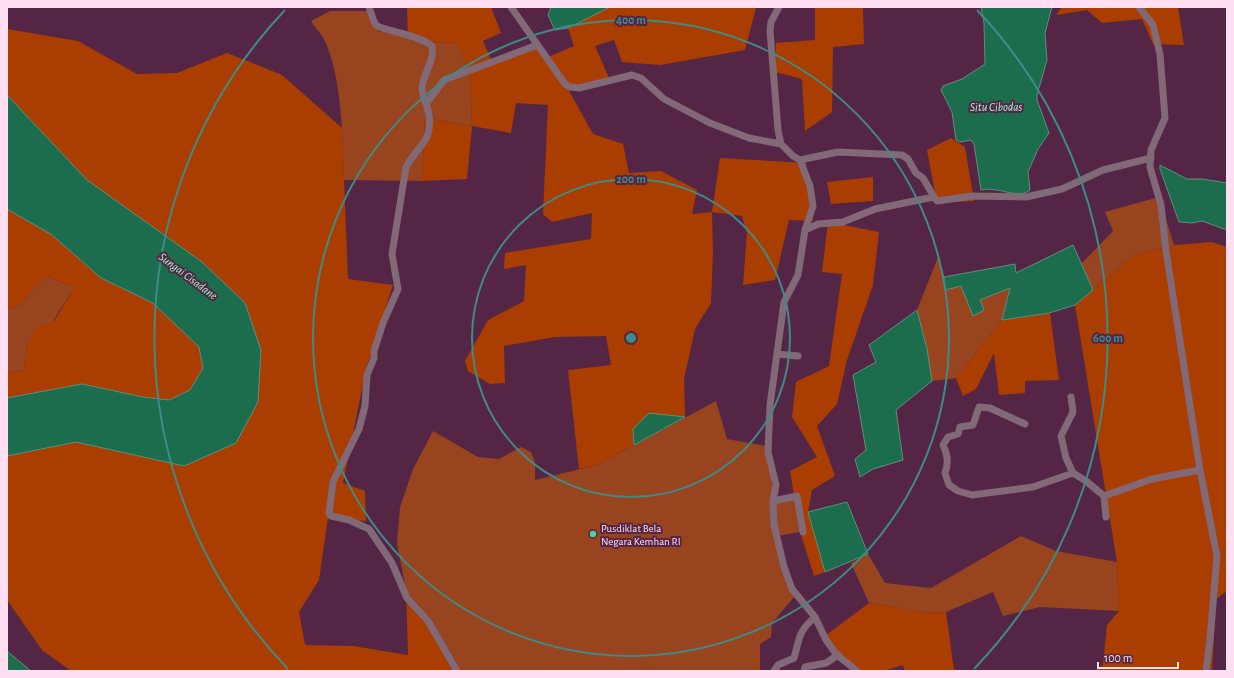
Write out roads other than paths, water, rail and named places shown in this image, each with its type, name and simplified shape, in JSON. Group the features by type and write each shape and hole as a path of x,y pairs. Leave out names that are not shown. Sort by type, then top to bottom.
{"street":[{"path":"370,7 376,25 381,29 398,31 432,46 433,54 422,87 429,113 430,132 428,138 411,158 406,167 392,254 397,280 397,293 383,323 374,351 374,358 367,374 365,406 359,429 333,482 328,513 331,516 349,520 369,529 392,563 407,598 428,621 457,671"},
{"path":"512,7 565,84 570,87 579,88 632,75 640,78 664,99 710,123 749,138 781,144"},
{"path":"779,7 771,22 770,31 778,130 781,144 793,156 800,160 810,186 813,206 805,230 798,275 786,295 784,302 770,405 768,452 776,485 773,501 774,525 784,567 795,594 815,617 826,640 838,655 857,671"},
{"path":"1139,7 1153,25 1157,39 1165,112 1162,128 1151,150 1150,173 1162,216 1166,251 1200,470 1217,556 1213,611 1206,671"},
{"path":"426,104 444,80 537,45"},
{"path":"800,160 838,152 902,155 908,159 916,173 923,178 937,201 945,201 972,196 1026,197 1062,189 1104,170 1151,158"},
{"path":"805,230 818,224 843,222 875,209 934,197"},
{"path":"777,354 798,356"},
{"path":"1071,396 1073,412 1061,436 1066,458 1073,473 1086,481 1104,496 1106,517"},
{"path":"1025,424 990,408 979,407 973,425 960,427 958,434 948,437 943,445 948,464 945,473 949,485 958,491 972,495 1033,487 1073,473"},
{"path":"1104,496 1152,479 1200,470"},
{"path":"773,501 797,496 803,532"},
{"path":"774,671 778,665 794,658 798,637 805,626 815,617"},
{"path":"804,671 808,665 826,663 838,655"}],"water":[{"path":"551,7 610,7 568,28 555,30 548,15"},
{"name":"Situ Cibodas","path":"981,7 1052,7 1045,33 1047,60 1037,95 1037,100 1049,133 1038,149 1028,172 1030,190 1025,193 1020,194 988,189 981,190 974,144 971,140 960,142 956,140 952,112 941,90 943,86 962,79 985,64 984,23"},
{"name":"Sungai Cisadane","path":"7,95 87,180 202,262 245,303 261,350 258,402 236,443 184,466 76,442 7,456 7,398 82,384 143,397 169,400 190,390 203,368 199,347 153,303 101,278 52,235 7,209"},
{"path":"1160,165 1187,179 1203,179 1227,183 1227,230 1202,221 1192,223 1179,222 1160,169"},
{"path":"1073,245 1093,290 1075,305 1049,313 1002,320 1010,288 980,300 984,310 973,316 961,286 945,290 944,277 1015,264 1016,273"},
{"path":"917,310 927,349 932,381 896,410 903,460 873,469 860,477 855,459 866,450 853,375 876,362 869,345"},
{"path":"649,413 685,417 634,445 633,429"},
{"path":"847,502 868,554 825,572 808,512"},
{"path":"7,651 31,671 7,671"}],"place":[{"name":"Pusdiklat Bela Negara Kemhan RI","path":"593,534"}]}
